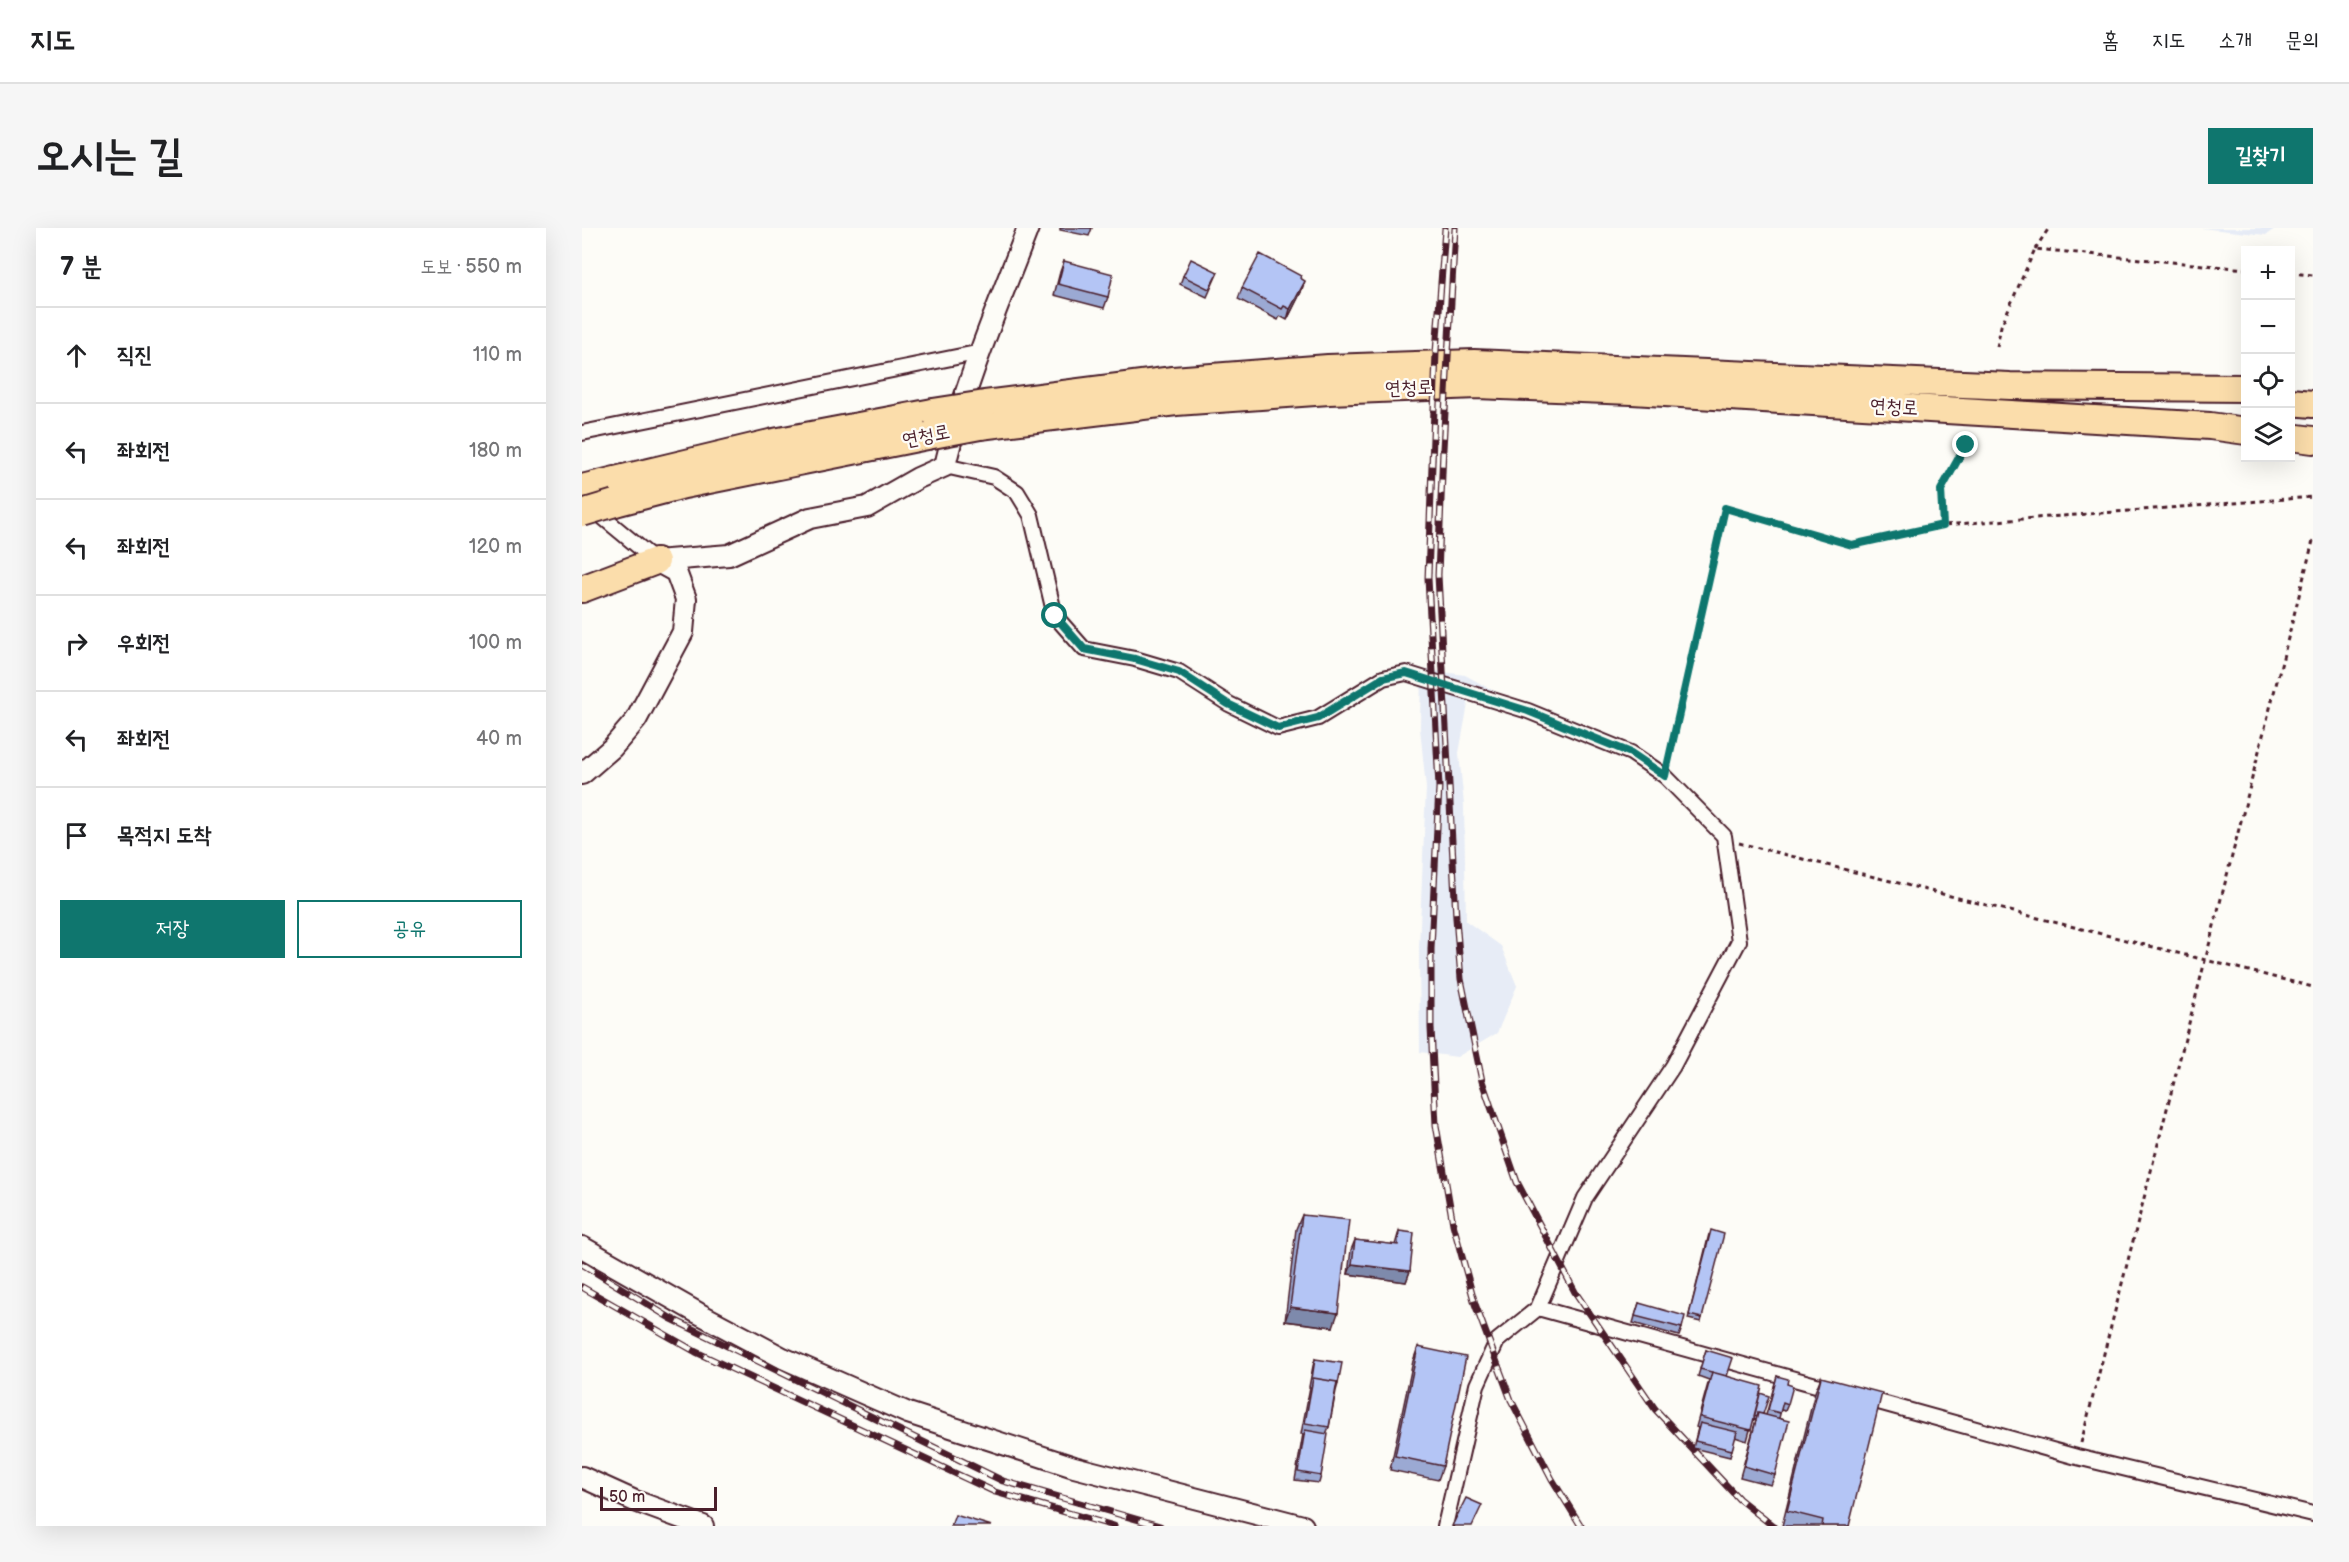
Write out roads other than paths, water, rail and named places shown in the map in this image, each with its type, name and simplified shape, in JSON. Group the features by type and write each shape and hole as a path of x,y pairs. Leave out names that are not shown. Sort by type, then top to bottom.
{"highway":[{"name":"연청로","path":"591,485 774,442 930,424 1173,380 1329,368 1474,363 2010,386 2241,388"},
{"name":"연청로","path":"982,415 1329,391 1478,385 1632,391 2241,429"},
{"path":"2010,386 2241,400"},
{"path":"2295,388 2313,388"},
{"path":"2295,402 2313,404"},
{"name":"연청로","path":"582,513 684,484 930,424"},
{"path":"2295,428 2313,429"},
{"path":"2295,438 2313,440"},
{"path":"582,589 656,561"}],"street":[{"path":"945,466 950,442 1023,230"},
{"path":"582,433 981,352"},
{"path":"656,561 729,555 810,518 867,507 918,478 945,466 994,477 1017,492 1031,515 1055,616 1084,649 1135,659 1179,672 1228,704 1278,728 1318,718 1383,678 1406,673 1528,711 1631,753 1665,776 1724,836 1739,941 1673,1066 1585,1198 1538,1308 1497,1341 1478,1385 1445,1526"},
{"path":"582,500 656,561 676,572 686,599 683,632 636,720 612,748 582,774"},
{"path":"582,1247 783,1358 908,1413 1074,1467 1175,1495 1304,1526"},
{"path":"1538,1308 2077,1457 2313,1514"},
{"path":"582,1477 703,1526"}],"railway":[{"path":"1445,228 1436,352 1428,578 1439,787 1431,949 1431,1028 1436,1125 1453,1224 1475,1304 1511,1400 1552,1479 1581,1526"},
{"path":"1455,228 1438,575 1461,979 1482,1081 1517,1182 1575,1292 1655,1409 1739,1499 1773,1526"},
{"path":"582,1264 670,1318 1003,1481 1160,1526"},
{"path":"582,1287 696,1352 995,1492 1114,1526"}]}
